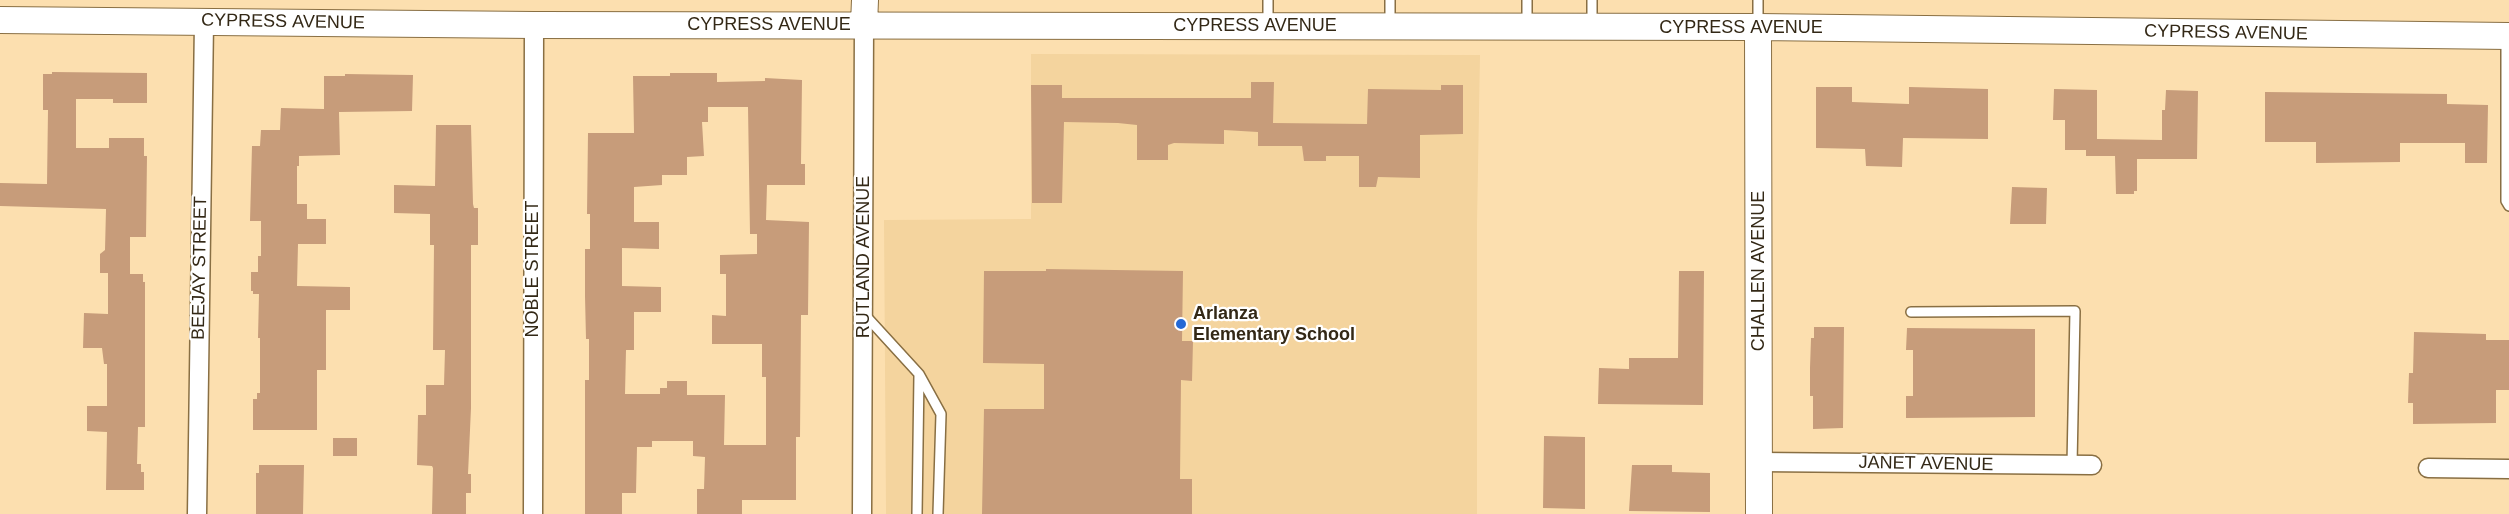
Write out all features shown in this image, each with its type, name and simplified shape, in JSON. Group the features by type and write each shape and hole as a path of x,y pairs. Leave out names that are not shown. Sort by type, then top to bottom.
{"street":[{"name":"CYPRESS AVENUE","path":"0,20 534,25 865,12 1268,26 1758,27 2508,36"},
{"name":"RUTLAND AVENUE","path":"862,514 865,12"},
{"name":"BEEJAY STREET","path":"197,514 204,22"},
{"name":"NOBLE STREET","path":"533,514 534,25"},
{"name":"CHALLEN AVENUE","path":"1758,27 1759,514"},
{"name":"JANET AVENUE","path":"1760,462 2092,465"},
{"path":"2428,468 2509,469"}],"lane":[{"path":"1268,0 1268,26"},
{"path":"1390,0 1390,26"},
{"path":"1527,0 1527,26"},
{"path":"1592,0 1592,27"},
{"path":"1758,0 1758,27"},
{"path":"2508,36 2506,201 2509,206"},
{"path":"1911,312 2075,311 2072,465"},
{"path":"864,315 919,374 941,414 938,514"},
{"path":"917,514 919,374"}],"shaded area":[{"name":"Arlanza Elementary School","path":"1031,54 1480,55 1477,224 1477,514 886,514 884,220 1031,219"}],"building":[{"path":"52,72 147,73 147,103 113,103 113,99 76,99 76,148 109,148 109,138 144,138 144,156 147,156 146,237 130,237 130,274 143,274 143,282 145,282 145,427 138,427 137,464 141,464 141,472 144,472 144,490 106,490 107,432 87,431 87,406 107,406 107,364 104,364 102,348 83,348 84,313 108,314 108,273 100,273 100,254 105,250 106,209 0,206 0,183 47,184 48,110 43,110 43,74 52,74"},
{"path":"670,73 717,73 717,82 765,81 765,78 802,80 801,164 805,164 805,185 767,185 766,220 809,222 808,315 801,315 800,437 796,437 796,500 742,500 742,514 697,514 697,489 704,489 705,457 693,456 693,441 652,441 652,447 637,447 636,493 622,493 622,514 585,514 585,380 589,380 589,339 586,339 585,296 585,249 590,249 590,214 587,214 588,133 634,133 633,76 670,76","holes":["708,107 748,107 750,234 757,234 757,254 720,255 720,274 726,274 726,316 712,315 712,344 762,344 762,377 766,377 766,445 724,445 725,395 687,395 687,381 667,381 667,388 660,388 660,394 625,394 626,350 634,350 634,312 661,312 661,287 622,286 622,248 659,249 659,222 634,222 634,187 662,185 662,175 687,175 687,157 704,156 702,122 708,122"]},
{"path":"345,74 413,75 412,111 339,112 340,155 299,156 297,204 307,204 307,219 326,219 326,244 298,244 297,286 350,287 350,310 326,310 326,370 317,370 317,430 253,430 253,399 257,399 257,393 260,393 260,338 258,338 259,294 253,294 251,291 251,272 258,272 258,256 261,256 261,221 250,221 252,146 260,146 261,130 280,130 281,108 324,109 324,76 345,76"},
{"path":"1251,82 1274,82 1273,123 1367,124 1368,89 1441,90 1441,85 1463,85 1463,134 1420,135 1420,178 1378,177 1376,187 1359,187 1359,156 1326,156 1326,161 1304,161 1302,146 1258,146 1258,132 1224,130 1224,144 1174,143 1168,145 1168,160 1137,160 1137,125 1064,122 1062,203 1032,203 1031,85 1062,85 1062,98 1251,98"},
{"path":"1816,87 1852,87 1852,102 1909,104 1909,87 1988,89 1988,139 1903,138 1902,167 1866,166 1865,149 1816,148"},
{"path":"2054,89 2097,90 2097,139 2162,140 2162,110 2165,110 2166,90 2198,91 2197,159 2137,159 2137,191 2134,191 2134,194 2116,194 2115,156 2086,156 2086,150 2065,150 2065,120 2053,120"},
{"path":"2265,92 2447,94 2447,104 2488,105 2487,163 2465,163 2465,143 2400,143 2400,162 2316,163 2316,142 2265,142"},
{"path":"436,125 471,125 473,204 474,208 478,208 478,245 471,245 471,408 468,474 471,474 471,493 466,493 466,514 432,514 433,468 417,465 418,415 426,415 426,385 444,385 445,350 433,350 434,245 430,245 430,214 394,213 394,185 435,186"},
{"path":"2012,187 2047,188 2046,224 2010,224"},
{"path":"1046,269 1183,271 1182,341 1193,341 1192,381 1181,380 1180,479 1192,479 1192,514 982,514 984,409 1044,409 1044,364 983,363 984,271 1046,271"},
{"path":"1679,271 1704,271 1703,405 1598,404 1599,368 1629,369 1629,358 1678,358"},
{"path":"1814,327 1844,327 1843,428 1813,429 1810,368 1811,338 1814,338"},
{"path":"1907,328 2035,329 2035,417 1906,418 1906,396 1913,396 1913,350 1906,350"},
{"path":"2414,332 2486,334 2486,340 2509,340 2509,390 2496,390 2496,423 2413,424 2413,403 2408,403 2409,373 2413,373"},
{"path":"1544,436 1585,437 1585,509 1543,508"},
{"path":"333,438 357,438 357,456 333,456"},
{"path":"259,465 304,465 303,514 256,514 256,473 259,473"},
{"path":"1632,465 1672,465 1672,472 1710,473 1710,512 1629,511"}],"place":[{"name":"Arlanza Elementary School","path":"1181,324"}]}
